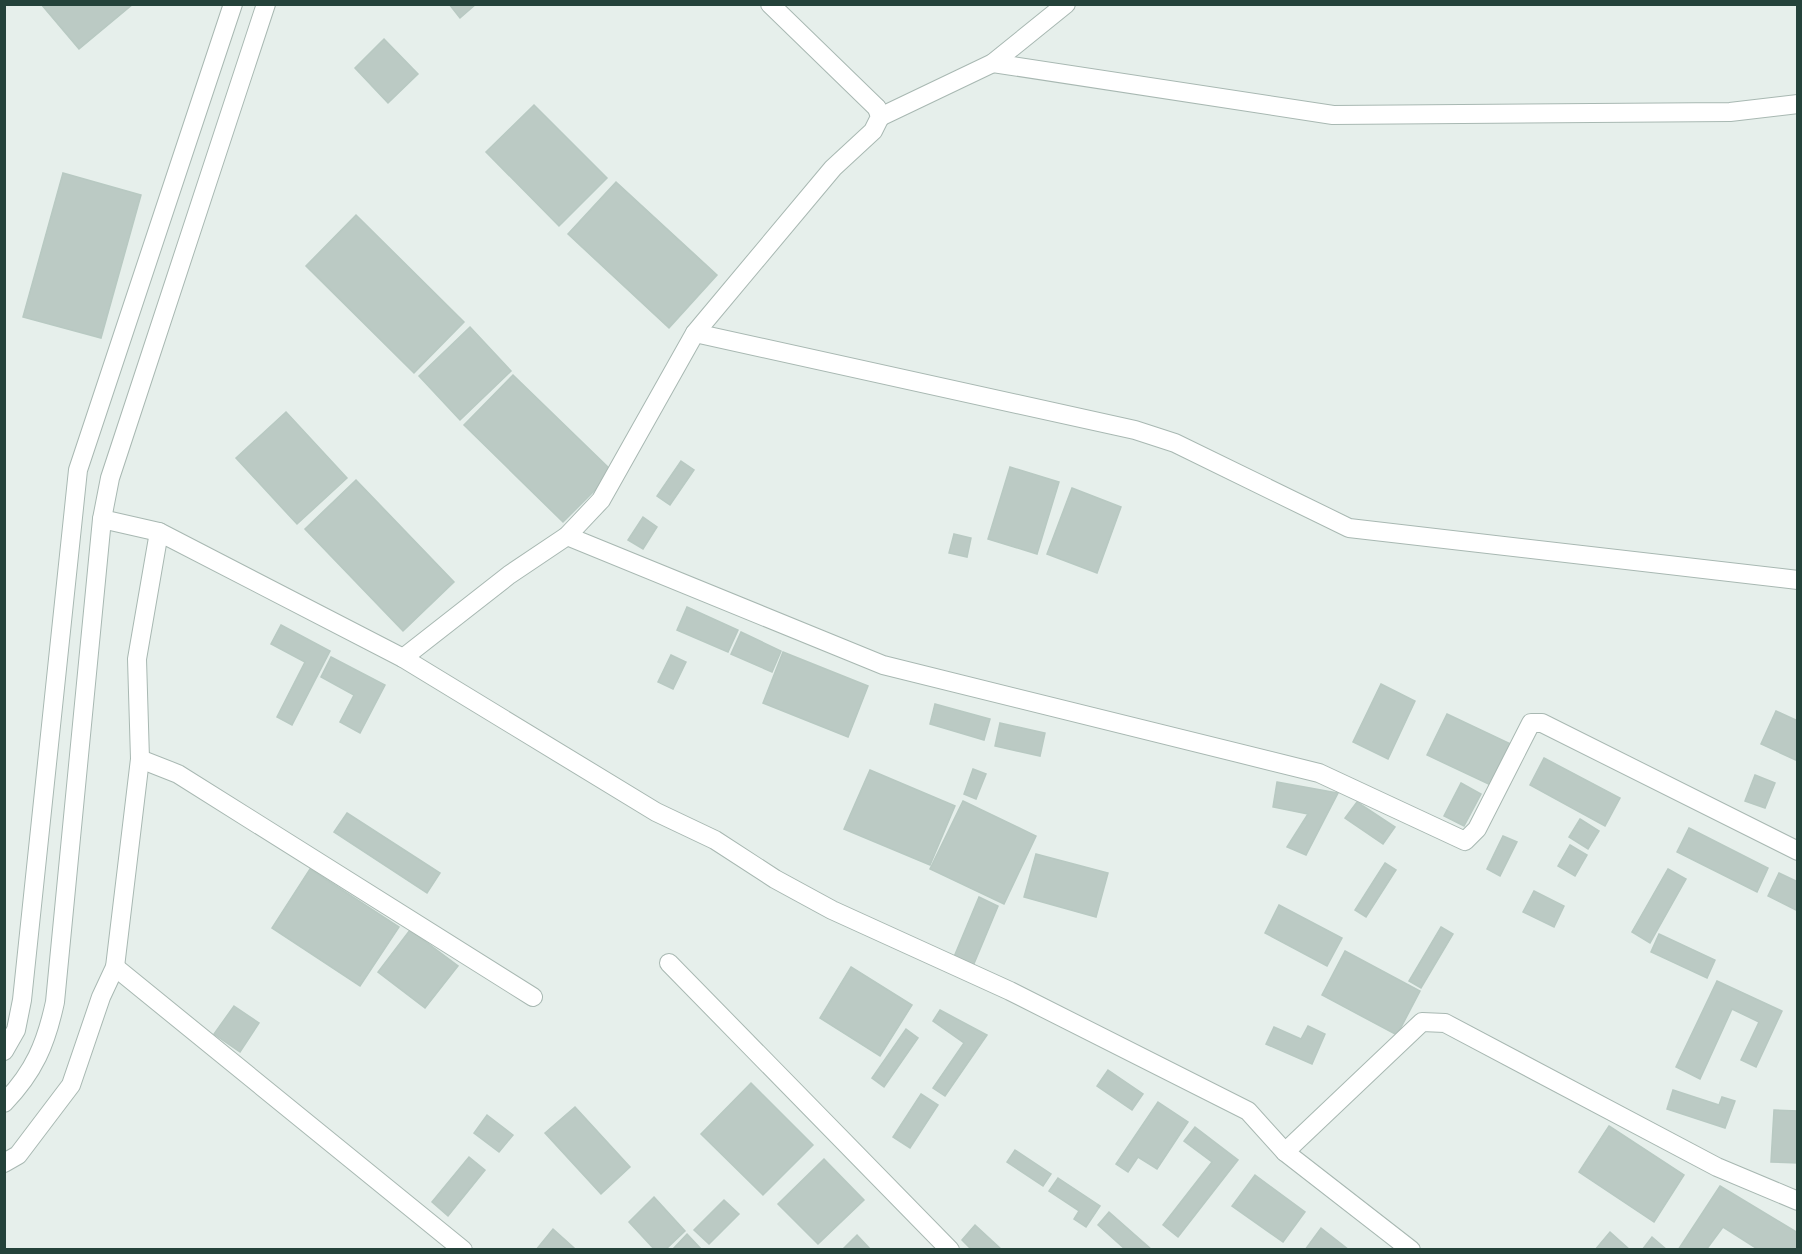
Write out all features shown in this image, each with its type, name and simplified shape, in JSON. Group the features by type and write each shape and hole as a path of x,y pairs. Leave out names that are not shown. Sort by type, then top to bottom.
{"street":[{"path":"4,1103 31,1071 48,1036 55,1002 102,519 124,429 266,4"},
{"path":"770,4 879,112"},
{"path":"402,658 508,575 567,536 601,500 695,333 833,168 873,130 879,112 993,63 1066,4"},
{"path":"4,1051 16,1030 22,1000 78,471 230,5"},
{"path":"993,63 1333,115 1730,112 1797,104"},
{"path":"695,333 1135,430 1175,443 1349,528 1797,580"},
{"path":"102,519 159,532 402,658 656,812 715,840 775,879 832,910 1010,991 1248,1112 1285,1152 1411,1250"},
{"path":"4,1163 18,1155 71,1086 101,997 115,967 140,759 137,659 159,532"},
{"path":"567,536 883,665 1320,773 1465,841 1477,829 1531,723 1542,723 1797,851"},
{"path":"140,759 178,774 532,997"},
{"path":"669,963 950,1250"},
{"path":"115,967 463,1250"},
{"path":"1285,1152 1422,1022 1445,1023 1717,1167 1797,1201"}],"building":[{"path":"41,4 133,4 79,49"},
{"path":"449,4 476,4 460,18"},
{"path":"384,39 418,74 388,103 355,68"},
{"path":"534,105 607,178 559,226 486,152"},
{"path":"63,173 141,195 101,338 23,317"},
{"path":"616,182 717,275 669,328 568,234"},
{"path":"356,215 464,322 414,373 306,266"},
{"path":"470,327 511,371 460,420 419,376"},
{"path":"513,375 613,472 563,522 464,425"},
{"path":"286,412 347,478 297,524 236,458"},
{"path":"681,461 694,470 670,505 657,496"},
{"path":"1010,467 1059,482 1037,554 988,539"},
{"path":"356,480 454,582 403,631 305,529"},
{"path":"1072,488 1121,507 1097,573 1047,554"},
{"path":"643,517 657,527 643,549 628,540"},
{"path":"954,534 971,538 967,557 949,553"},
{"path":"687,607 738,630 728,652 677,630"},
{"path":"281,625 330,651 292,725 277,717 305,662 271,644"},
{"path":"741,632 781,651 772,672 731,654"},
{"path":"783,652 868,686 848,737 763,703"},
{"path":"671,655 686,662 673,689 658,682"},
{"path":"331,657 385,685 360,733 340,722 354,695 321,677"},
{"path":"1381,684 1415,701 1388,759 1353,742"},
{"path":"935,704 990,719 984,740 930,724"},
{"path":"1776,711 1798,721 1798,761 1761,744"},
{"path":"1447,714 1515,746 1495,787 1427,755"},
{"path":"1000,723 1045,733 1040,756 995,746"},
{"path":"1544,758 1620,798 1605,826 1530,785"},
{"path":"973,769 986,774 976,799 964,794"},
{"path":"870,770 955,806 930,865 844,829"},
{"path":"1755,775 1775,783 1765,808 1745,801"},
{"path":"1277,782 1338,793 1306,855 1287,847 1308,814 1273,807"},
{"path":"1461,783 1481,794 1464,826 1444,816"},
{"path":"963,801 1036,836 1004,904 930,869"},
{"path":"1357,802 1395,827 1383,844 1345,818"},
{"path":"347,813 440,873 427,893 334,832"},
{"path":"1580,819 1599,831 1588,849 1569,837"},
{"path":"1689,828 1768,868 1757,892 1677,852"},
{"path":"1503,836 1517,842 1500,876 1487,869"},
{"path":"1570,845 1587,855 1575,876 1558,866"},
{"path":"1036,854 1108,873 1096,917 1024,897"},
{"path":"1385,863 1396,870 1366,917 1355,910"},
{"path":"310,869 399,927 360,986 272,928"},
{"path":"1668,869 1686,879 1650,943 1632,932"},
{"path":"1779,873 1798,882 1798,911 1768,896"},
{"path":"1534,891 1564,906 1554,927 1523,912"},
{"path":"979,897 998,906 973,966 954,957"},
{"path":"1279,905 1342,938 1327,966 1265,933"},
{"path":"1441,927 1453,934 1421,988 1409,981"},
{"path":"410,930 458,966 425,1008 378,972"},
{"path":"1659,934 1715,960 1707,978 1651,952"},
{"path":"1345,951 1420,991 1397,1035 1322,995"},
{"path":"851,967 912,1005 880,1056 820,1018"},
{"path":"1717,981 1782,1011 1756,1067 1741,1060 1759,1022 1732,1009 1700,1079 1676,1067"},
{"path":"234,1006 259,1023 240,1052 214,1034"},
{"path":"940,1010 987,1035 945,1096 933,1088 964,1043 933,1021"},
{"path":"1308,1026 1325,1034 1312,1064 1266,1044 1274,1027 1301,1039"},
{"path":"906,1029 918,1038 884,1087 872,1078"},
{"path":"1108,1070 1143,1094 1132,1110 1097,1086"},
{"path":"751,1083 813,1145 763,1195 701,1134"},
{"path":"1673,1090 1719,1105 1722,1097 1735,1101 1725,1128 1667,1109"},
{"path":"921,1094 938,1105 910,1148 893,1137"},
{"path":"1158,1102 1188,1122 1157,1169 1138,1157 1128,1172 1116,1164"},
{"path":"575,1107 630,1167 601,1194 545,1133"},
{"path":"1774,1110 1798,1111 1798,1163 1771,1162"},
{"path":"487,1115 513,1135 499,1152 474,1133"},
{"path":"1609,1126 1684,1175 1654,1222 1579,1172"},
{"path":"1195,1127 1238,1160 1178,1237 1163,1225 1212,1162 1184,1141"},
{"path":"1015,1150 1051,1174 1043,1186 1007,1162"},
{"path":"469,1157 485,1170 448,1216 432,1202"},
{"path":"824,1159 864,1200 818,1244 778,1204"},
{"path":"1255,1175 1305,1212 1283,1242 1232,1206"},
{"path":"1058,1178 1100,1206 1086,1227 1074,1219 1079,1211 1049,1191"},
{"path":"1720,1186 1798,1233 1798,1250 1759,1250 1723,1227 1706,1250 1678,1250"},
{"path":"654,1197 685,1231 665,1250 655,1250 629,1222"},
{"path":"724,1200 739,1214 709,1244 694,1230"},
{"path":"1109,1212 1152,1250 1126,1250 1098,1225"},
{"path":"975,1225 1002,1250 972,1250 962,1240"},
{"path":"1321,1228 1349,1250 1305,1250"},
{"path":"553,1229 574,1248 573,1250 536,1250"},
{"path":"1610,1232 1630,1250 1595,1250"},
{"path":"687,1234 702,1250 672,1250"},
{"path":"857,1235 871,1250 842,1250"},
{"path":"1652,1237 1667,1250 1642,1250"}]}
